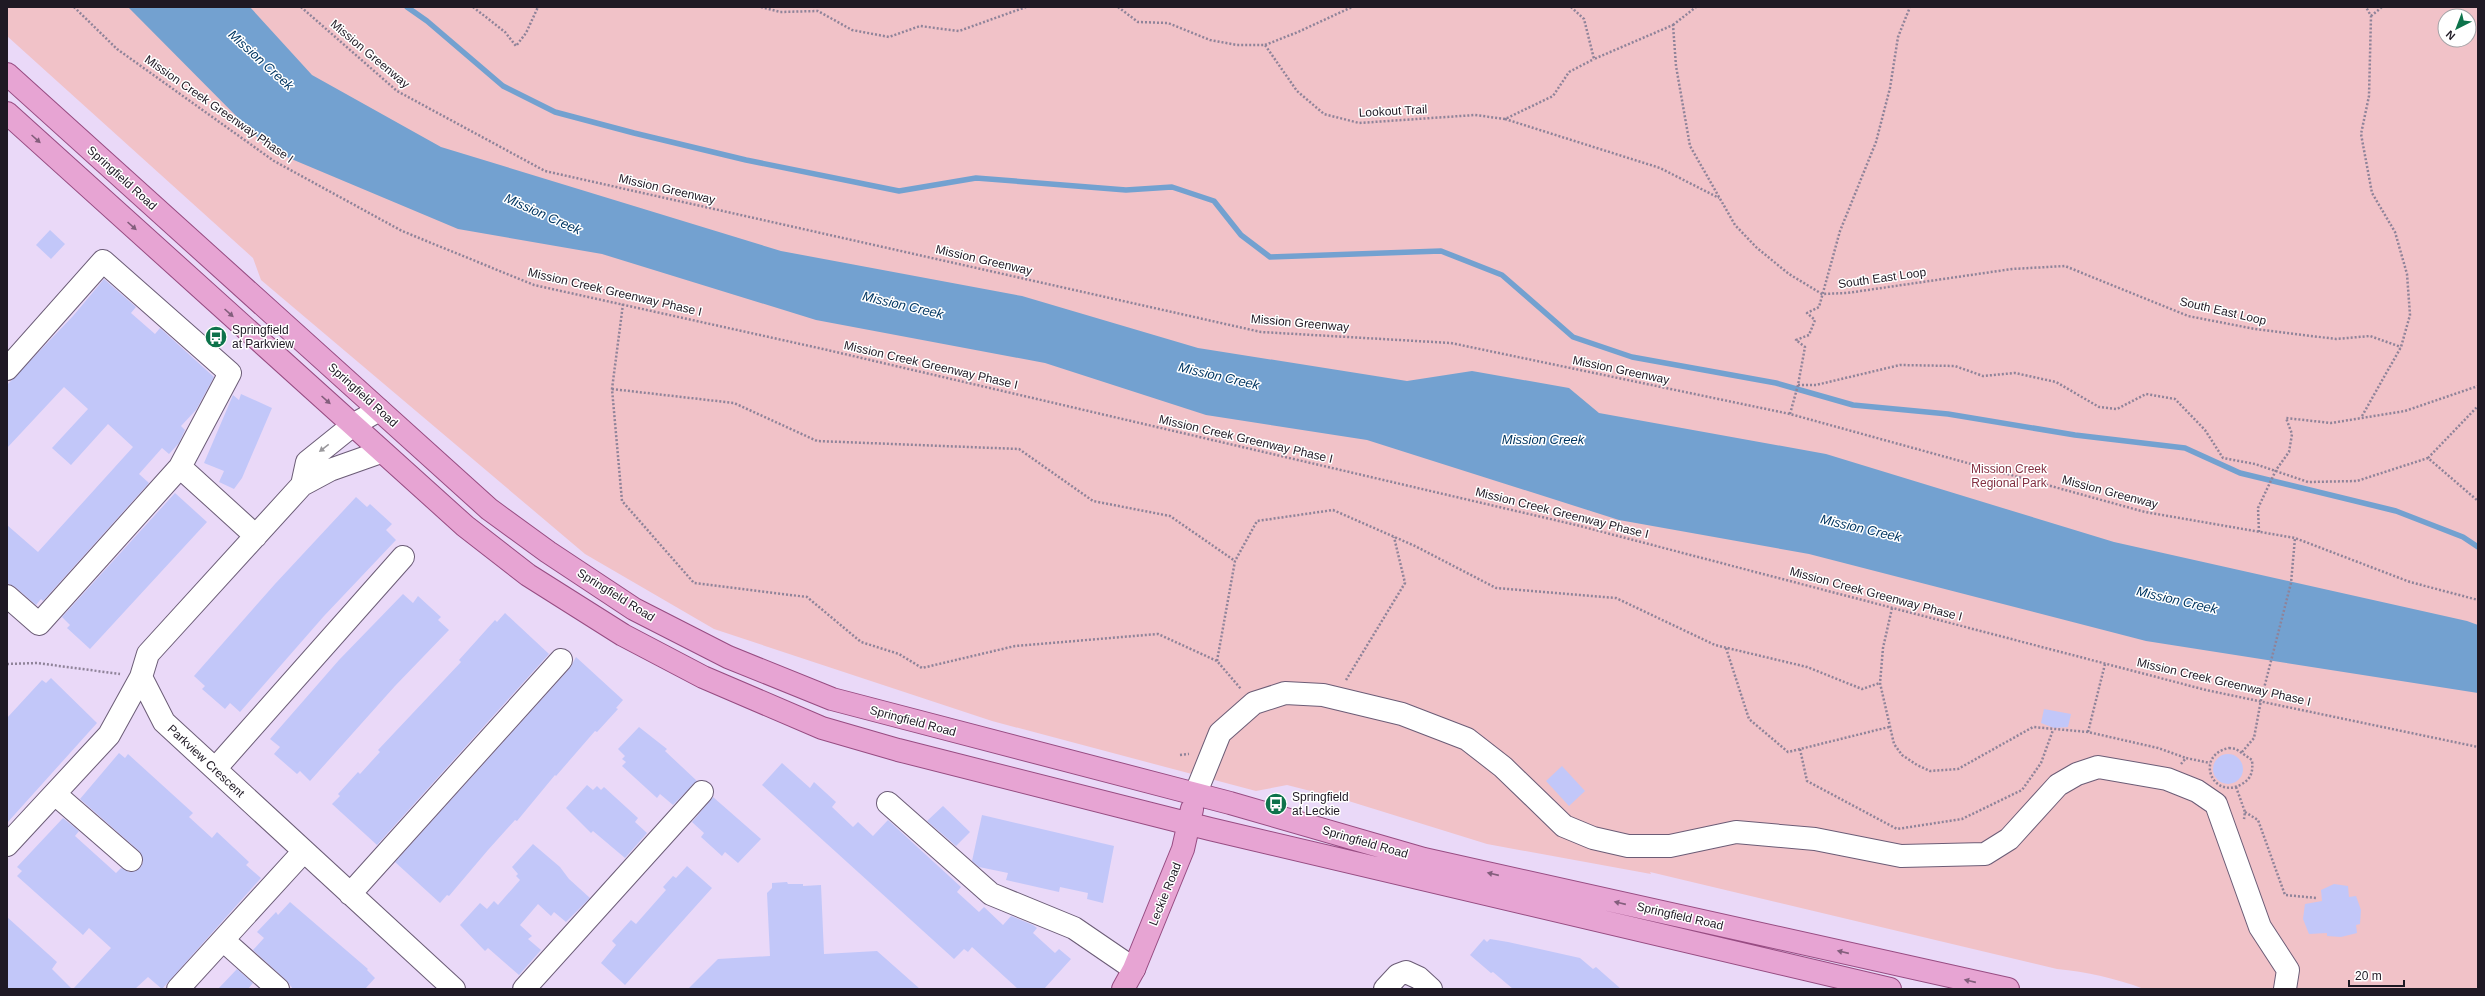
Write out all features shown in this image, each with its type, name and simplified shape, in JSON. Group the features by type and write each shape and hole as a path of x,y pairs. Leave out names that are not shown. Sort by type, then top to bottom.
{"main road":[{"name":"Springfield Road","path":"7,74 488,509 548,552 634,608 728,657 832,699 1195,795 1424,859 2008,989"},
{"name":"Springfield Road","path":"7,113 353,425 381,452 465,526 528,575 623,635 703,677 822,728 898,750 1189,824 1890,989"},
{"name":"Leckie Road","path":"1123,989 1134,969 1183,849 1195,795"}],"street":[{"path":"7,369 103,261 230,373 180,467 39,624 7,596"},
{"path":"302,485 307,462 353,425 379,410"},
{"path":"7,845 109,735 141,677 148,654 302,485 330,470 381,452"},
{"path":"180,467 256,536"},
{"path":"215,769 403,557"},
{"path":"350,894 561,660"},
{"name":"Parkview Crescent","path":"141,677 164,722 454,989"},
{"path":"1195,795 1220,733 1254,703 1285,693 1323,694 1402,714 1468,739 1503,767 1564,826 1593,838 1628,846 1670,846 1736,832 1815,839 1901,856 1985,854 2009,839 2058,785 2077,774 2098,767 2167,779 2197,791 2216,804 2260,927 2288,970 2285,989"},
{"path":"524,989 702,792"},
{"path":"55,794 131,860"},
{"path":"888,803 991,894 1074,928 1134,969"},
{"path":"178,989 304,851"},
{"path":"223,940 278,989"},
{"path":"1385,989 1398,975 1406,972 1419,978 1431,989"}],"path":[{"name":"Mission Creek Greenway Phase I","path":"74,7 117,49 274,161 402,231 534,285 623,304 1576,525 2206,690 2261,700 2478,747"},
{"name":"Mission Greenway","path":"301,7 397,91 545,171 1261,332 1452,343 1790,414 2145,512 2294,538 2410,582 2478,600"},
{"path":"472,7 505,32 516,46 526,33 538,7"},
{"path":"761,7 780,12 818,11 852,30 889,37 920,26 959,31 1026,7"},
{"path":"1118,7 1138,22 1168,23 1210,40 1230,44 1265,45 1298,32 1352,7"},
{"path":"1571,7 1584,19 1594,59"},
{"path":"1505,119 1553,96 1568,72 1672,25 1696,7"},
{"path":"1790,414 1798,384 1805,347 1796,340 1809,335 1815,320 1807,313 1819,307 1848,211 1876,142 1890,88 1898,37 1910,7"},
{"path":"2362,416 2401,347 2410,316 2407,274 2396,232 2372,193 2361,134 2369,96 2371,16 2366,7"},
{"path":"2371,16 2382,7"},
{"name":"South East Loop","path":"1672,25 1676,66 1690,146 1735,225 1757,248 1789,274 1822,294 1847,293 2012,268 2065,266 2188,316 2255,329 2336,339 2370,336 2401,347"},
{"name":"Lookout Trail","path":"1265,45 1297,91 1324,114 1359,123 1475,115 1505,119 1549,131 1660,168 1720,198"},
{"path":"623,304 612,389 622,501 694,583 808,597 861,642 899,654 922,668 1015,646 1158,634 1217,661 1254,703"},
{"path":"1798,384 1816,386 1900,365 1955,366 1983,376 2015,373 2056,382 2099,407 2117,409 2146,394 2175,399 2205,430 2223,458 2276,470 2308,482 2357,481 2428,458 2478,406"},
{"path":"2259,532 2258,508 2276,470 2289,452 2292,434 2286,418 2331,423 2362,416 2405,411 2478,386"},
{"path":"612,389 734,403 817,441 1019,449 1093,501 1170,516 1235,561"},
{"path":"2428,458 2478,501"},
{"path":"1217,661 1235,561 1257,521 1333,510 1394,536 1496,588 1616,598 1715,644 1807,668 1862,689 1880,683"},
{"path":"1336,698 1405,583 1394,536"},
{"path":"2242,752 2254,738 2261,700 2291,583 2294,538"},
{"path":"1892,608 1883,648 1880,683 1894,744 1902,755 1916,765 1930,771 1958,769 2033,726 2053,730 2088,732 2158,748 2186,758"},
{"path":"1726,647 1749,718 1788,752 1889,727"},
{"path":"7,664 37,663 141,677"},
{"path":"2088,732 2105,664"},
{"path":"1800,749 1807,781 1897,829 1962,819 2022,790 2041,763 2053,730"},
{"path":"2229,748 2242,752 2252,760 2253,771 2248,780 2236,787 2226,788 2216,784 2210,775 2210,763 2214,755 2222,749 2229,748"},
{"path":"2236,787 2245,812 2258,820 2285,895 2317,898"}],"green space":[{"name":"Mission Creek Regional Park","path":"7,7 2478,7 2478,989 2144,989 2101,976 2057,969 1650,872 1651,874 1487,844 1342,799 1287,785 1256,791 992,721 714,629 585,554 261,280 253,258 7,36"}],"water":[{"name":"Mission Creek","path":"128,7 250,7 312,75 441,147 781,251 1022,296 1198,348 1407,381 1472,371 1569,388 1599,413 1826,454 2114,542 2467,621 2478,625 2478,693 2146,641 1809,554 1619,520 1367,440 1206,415 1045,363 816,320 602,254 458,229 270,150"}],"building":[{"path":"50,230 65,244 51,259 36,245"},
{"path":"104,279 136,307 131,313 155,334 160,328 214,377 196,410 181,426 185,430 179,443 169,454 162,448 139,474 149,483 43,601 41,599 36,605 15,587 7,583 7,525 38,552 133,447 108,424 71,465 52,448 88,409 64,387 7,448 7,385 73,316"},
{"path":"241,394 272,408 242,478 234,489 219,482 224,471 204,463 233,395 239,400"},
{"path":"175,493 207,522 90,649 67,628 70,625 62,617"},
{"path":"356,497 367,507 370,504 392,524 386,530 396,540 324,616 240,712 230,703 225,709 202,689 205,686 194,676 275,584"},
{"path":"403,594 413,603 418,596 441,617 438,620 449,630 395,686 310,781 300,771 297,774 274,754 280,747 270,739 339,660"},
{"path":"505,613 549,654 377,845 332,804 340,796 338,794 358,772 360,774 380,752 378,750 461,662 459,660 495,620 497,622"},
{"path":"576,657 623,700 616,708 618,709 597,732 595,731 556,776 555,775 517,821 515,820 449,896 447,895 440,903 395,862 570,668"},
{"path":"51,678 97,723 7,823 7,718 42,680 46,683"},
{"path":"2044,709 2071,714 2068,727 2054,728 2041,723"},
{"path":"639,727 667,749 665,751 697,781 673,805 660,794 657,798 622,766 626,762 622,759 625,756 618,749"},
{"path":"119,753 125,758 128,754 193,813 189,817 212,838 217,832 249,862 246,865 261,878 162,989 148,977 135,989 73,989 111,948 89,928 83,935 17,876 22,871 17,867 63,818 79,831 75,836 116,873 121,868 129,872 140,868 143,862 139,851 80,799"},
{"path":"2228,754 2239,758 2243,769 2239,780 2228,784 2217,780 2213,769 2217,758"},
{"path":"782,763 810,788 814,782 836,802 832,807 853,827 858,822 873,836 888,820 961,887 957,892 979,912 984,907 1003,925 1011,916 1033,925 1037,928 1033,933 1055,953 1059,949 1071,959 1044,989 1018,989 972,947 968,952 964,949 954,959 762,785"},
{"path":"1562,766 1585,791 1569,806 1546,781"},
{"path":"587,785 593,790 597,786 601,790 604,787 638,818 635,822 647,833 625,858 593,831 591,833 566,808"},
{"path":"713,797 761,839 738,863 725,852 722,856 701,837 704,833 692,822"},
{"path":"943,806 970,832 956,846 927,821"},
{"path":"982,815 1114,846 1103,903 1087,899 1088,893 1060,887 1059,892 1006,880 1008,873 979,867 972,861"},
{"path":"533,844 560,867 569,879 590,898 566,922 554,912 551,916 538,904 520,925 532,936 528,939 541,950 519,975 488,948 485,951 460,925 480,903 487,909 494,901 498,905 520,880 516,876 518,874 512,867"},
{"path":"687,866 712,888 625,985 601,963 616,945 612,941 631,920 636,924 666,890 663,887 673,876 676,878"},
{"path":"787,882 788,884 803,884 803,886 821,885 824,954 877,951 920,989 688,989 718,959 770,956 767,893 772,888 772,883"},
{"path":"2334,884 2348,886 2349,897 2356,896 2361,910 2360,924 2356,925 2357,933 2341,937 2327,936 2327,933 2309,934 2303,919 2305,904 2322,901 2321,890"},
{"path":"290,902 368,969 367,970 375,978 365,989 293,989 286,980 253,950 264,938 257,932 276,912 278,915"},
{"path":"7,917 57,962 52,969 72,989 7,989"},
{"path":"1484,939 1487,942 1490,939 1508,942 1580,958 1593,969 1596,967 1621,989 1513,989 1470,955"},
{"path":"237,969 253,983 248,989 218,989"}],"waterway":[{"path":"407,7 427,21 503,86 555,112 634,133 746,160 899,191 976,178 1126,190 1172,187 1214,201 1241,235 1270,257 1441,251 1502,275 1573,337 1632,357 1776,383 1853,405 1948,414 2075,435 2185,448 2240,473 2396,511 2463,537 2478,547"}],"place":[{"name":"Springfield at Parkview","path":"216,337"},
{"name":"Springfield at Leckie","path":"1276,804"}]}
